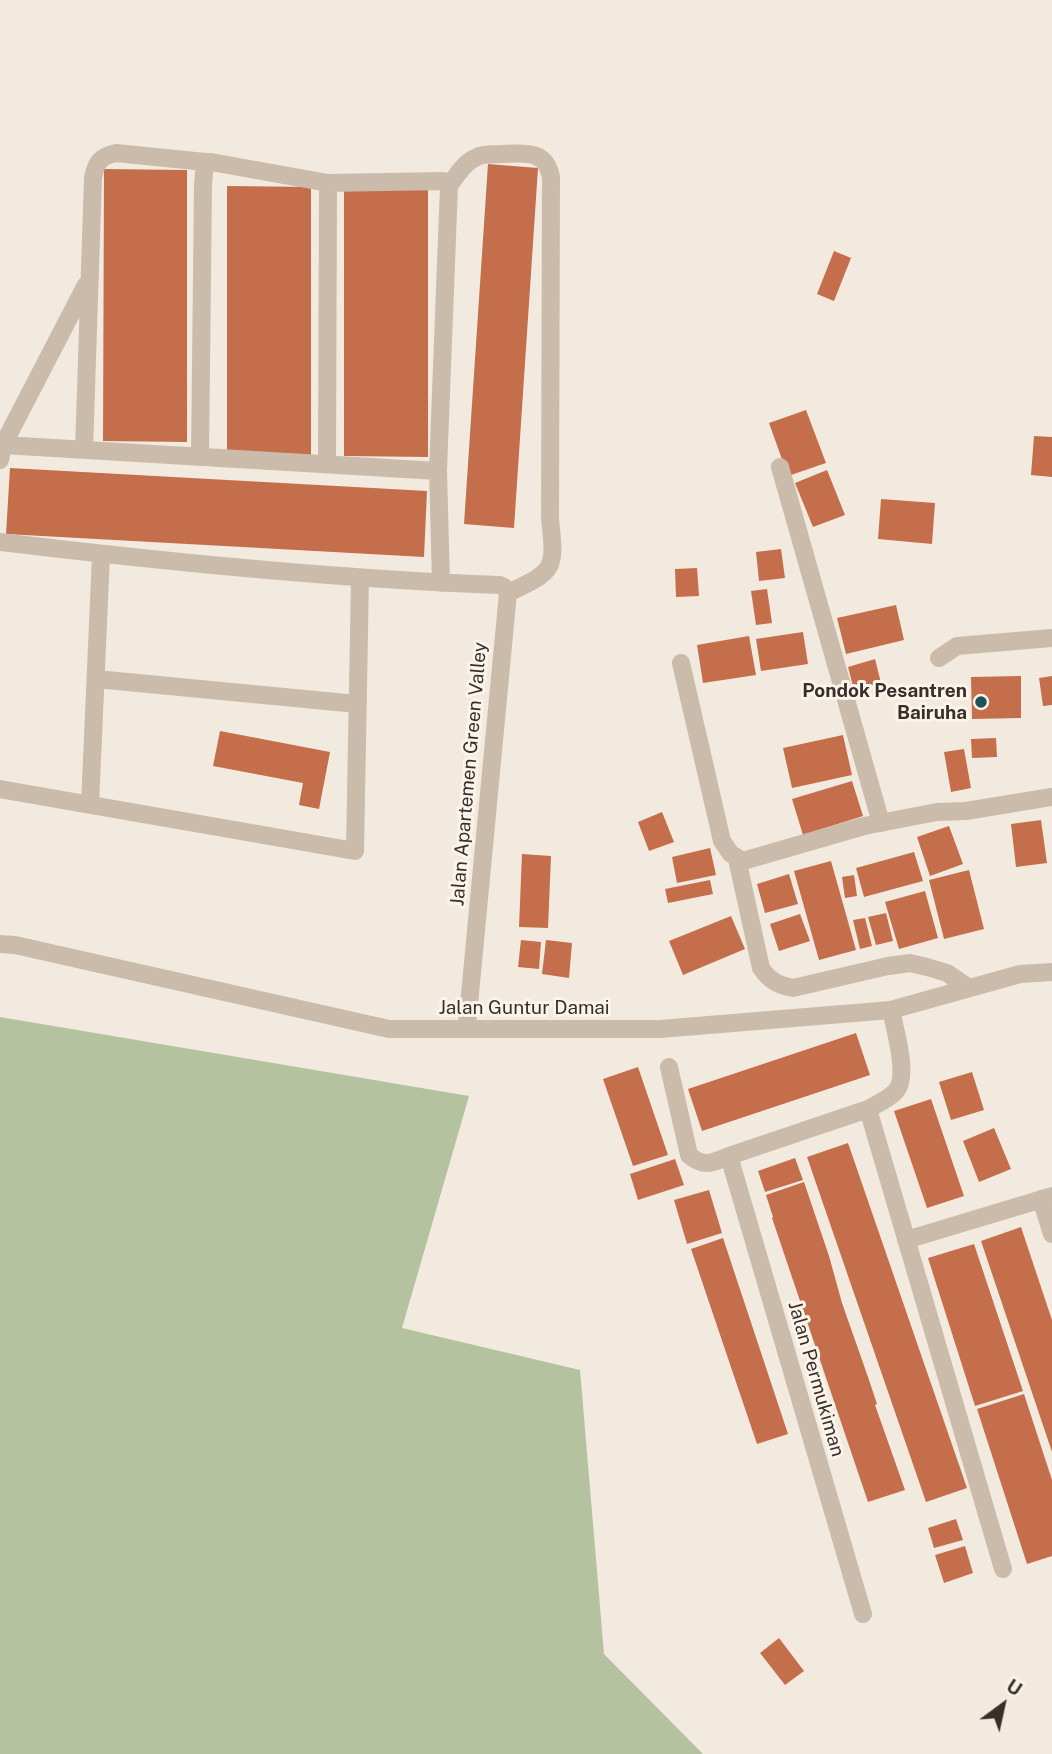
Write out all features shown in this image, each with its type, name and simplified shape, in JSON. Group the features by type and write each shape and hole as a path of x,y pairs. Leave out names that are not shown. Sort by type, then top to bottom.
{"street":[{"path":"84,450 93,178 100,159 116,153 211,162 328,183 443,181 449,186"},
{"path":"1,547 360,578 441,583 500,585 507,589 508,593 537,579 551,565 553,546 550,519 551,177 543,160 528,153 479,155 465,166 449,186 438,471 441,583"},
{"path":"200,457 205,163"},
{"path":"327,464 328,183"},
{"path":"90,278 1,452 84,450 438,471"},
{"path":"780,467 881,823"},
{"path":"90,805 101,555"},
{"path":"0,789 355,851 360,578"},
{"name":"Jalan Apartemen Green Valley","path":"466,1029 508,593"},
{"path":"939,658 957,646 1052,638"},
{"path":"681,663 722,841 737,859 743,861 881,823 937,812 966,811 1052,797"},
{"path":"96,679 358,704"},
{"path":"737,859 761,968 767,977 778,985 793,988 910,963 947,973 970,988"},
{"name":"Jalan Guntur Damai","path":"0,944 15,945 389,1029 660,1029 891,1010 1020,975 1052,972"},
{"path":"669,1067 689,1155 697,1162 710,1164 867,1109 897,1091 902,1075 891,1010"},
{"path":"867,1109 1003,1569"},
{"name":"Jalan Permukiman","path":"729,1156 863,1614"},
{"path":"906,1240 1046,1197 1052,1234"}],"green space":[{"path":"0,1017 469,1096 402,1328 580,1370 604,1654 703,1754 0,1754"}],"building":[{"path":"488,164 538,168 514,528 464,524"},
{"path":"104,169 187,170 187,442 103,441"},
{"path":"344,184 428,184 428,457 344,456"},
{"path":"227,186 311,187 311,459 227,458"},
{"path":"834,251 851,258 834,301 817,294"},
{"path":"806,410 826,463 788,476 769,423"},
{"path":"1034,436 1052,437 1052,477 1031,475"},
{"path":"10,468 427,491 424,557 6,534"},
{"path":"827,470 845,515 813,527 795,483"},
{"path":"881,499 935,503 932,544 878,539"},
{"path":"781,549 785,578 759,581 756,552"},
{"path":"697,568 699,596 676,597 675,569"},
{"path":"767,589 772,623 756,625 751,591"},
{"path":"896,605 904,640 846,654 837,618"},
{"path":"803,632 808,664 761,671 756,639"},
{"path":"749,636 756,675 703,683 697,645"},
{"path":"875,659 881,683 854,690 848,667"},
{"path":"1021,676 1021,718 972,719 971,677"},
{"path":"1052,676 1052,705 1043,706 1039,678"},
{"path":"220,731 330,752 319,809 299,805 303,783 213,766"},
{"path":"843,735 852,775 792,788 783,748"},
{"path":"996,738 997,757 972,758 971,739"},
{"path":"964,749 971,788 951,792 944,752"},
{"path":"852,781 863,816 803,835 792,799"},
{"path":"662,812 674,842 649,851 638,822"},
{"path":"1041,820 1047,863 1016,867 1011,824"},
{"path":"949,826 963,864 930,876 917,837"},
{"path":"710,848 716,875 677,883 672,857"},
{"path":"914,852 923,881 864,897 856,868"},
{"path":"522,854 551,856 548,928 519,927"},
{"path":"831,861 856,950 819,960 794,871"},
{"path":"969,870 984,929 944,939 929,880"},
{"path":"789,874 798,904 765,913 757,884"},
{"path":"854,875 857,896 845,898 842,877"},
{"path":"710,880 713,894 668,903 665,889"},
{"path":"925,891 938,938 899,949 885,902"},
{"path":"886,913 893,941 876,945 868,917"},
{"path":"800,914 810,941 779,951 770,924"},
{"path":"731,916 745,949 683,975 669,941"},
{"path":"865,918 872,946 860,949 853,920"},
{"path":"521,940 541,942 539,969 518,967"},
{"path":"546,940 572,943 569,978 542,974"},
{"path":"856,1033 870,1075 702,1131 688,1089"},
{"path":"638,1067 668,1155 633,1166 603,1079"},
{"path":"972,1072 984,1110 951,1120 939,1082"},
{"path":"931,1099 964,1196 927,1208 894,1111"},
{"path":"994,1128 1011,1169 979,1182 963,1141"},
{"path":"848,1143 967,1488 926,1502 807,1157"},
{"path":"795,1158 803,1180 765,1192 758,1171"},
{"path":"675,1159 684,1185 638,1200 630,1174"},
{"path":"804,1182 905,1490 868,1502 766,1195"},
{"path":"709,1190 722,1233 687,1244 674,1200"},
{"path":"1021,1227 1052,1320 1052,1452 981,1241"},
{"path":"723,1238 788,1434 757,1444 691,1249"},
{"path":"974,1244 1023,1391 975,1406 928,1258"},
{"path":"1024,1394 1052,1480 1052,1556 1027,1564 977,1409"},
{"path":"956,1519 963,1540 934,1548 928,1528"},
{"path":"965,1546 973,1573 944,1583 935,1555"},
{"path":"779,1638 804,1671 785,1685 760,1653"}],"place":[{"name":"Pondok Pesantren Bairuha","path":"981,702"}]}
